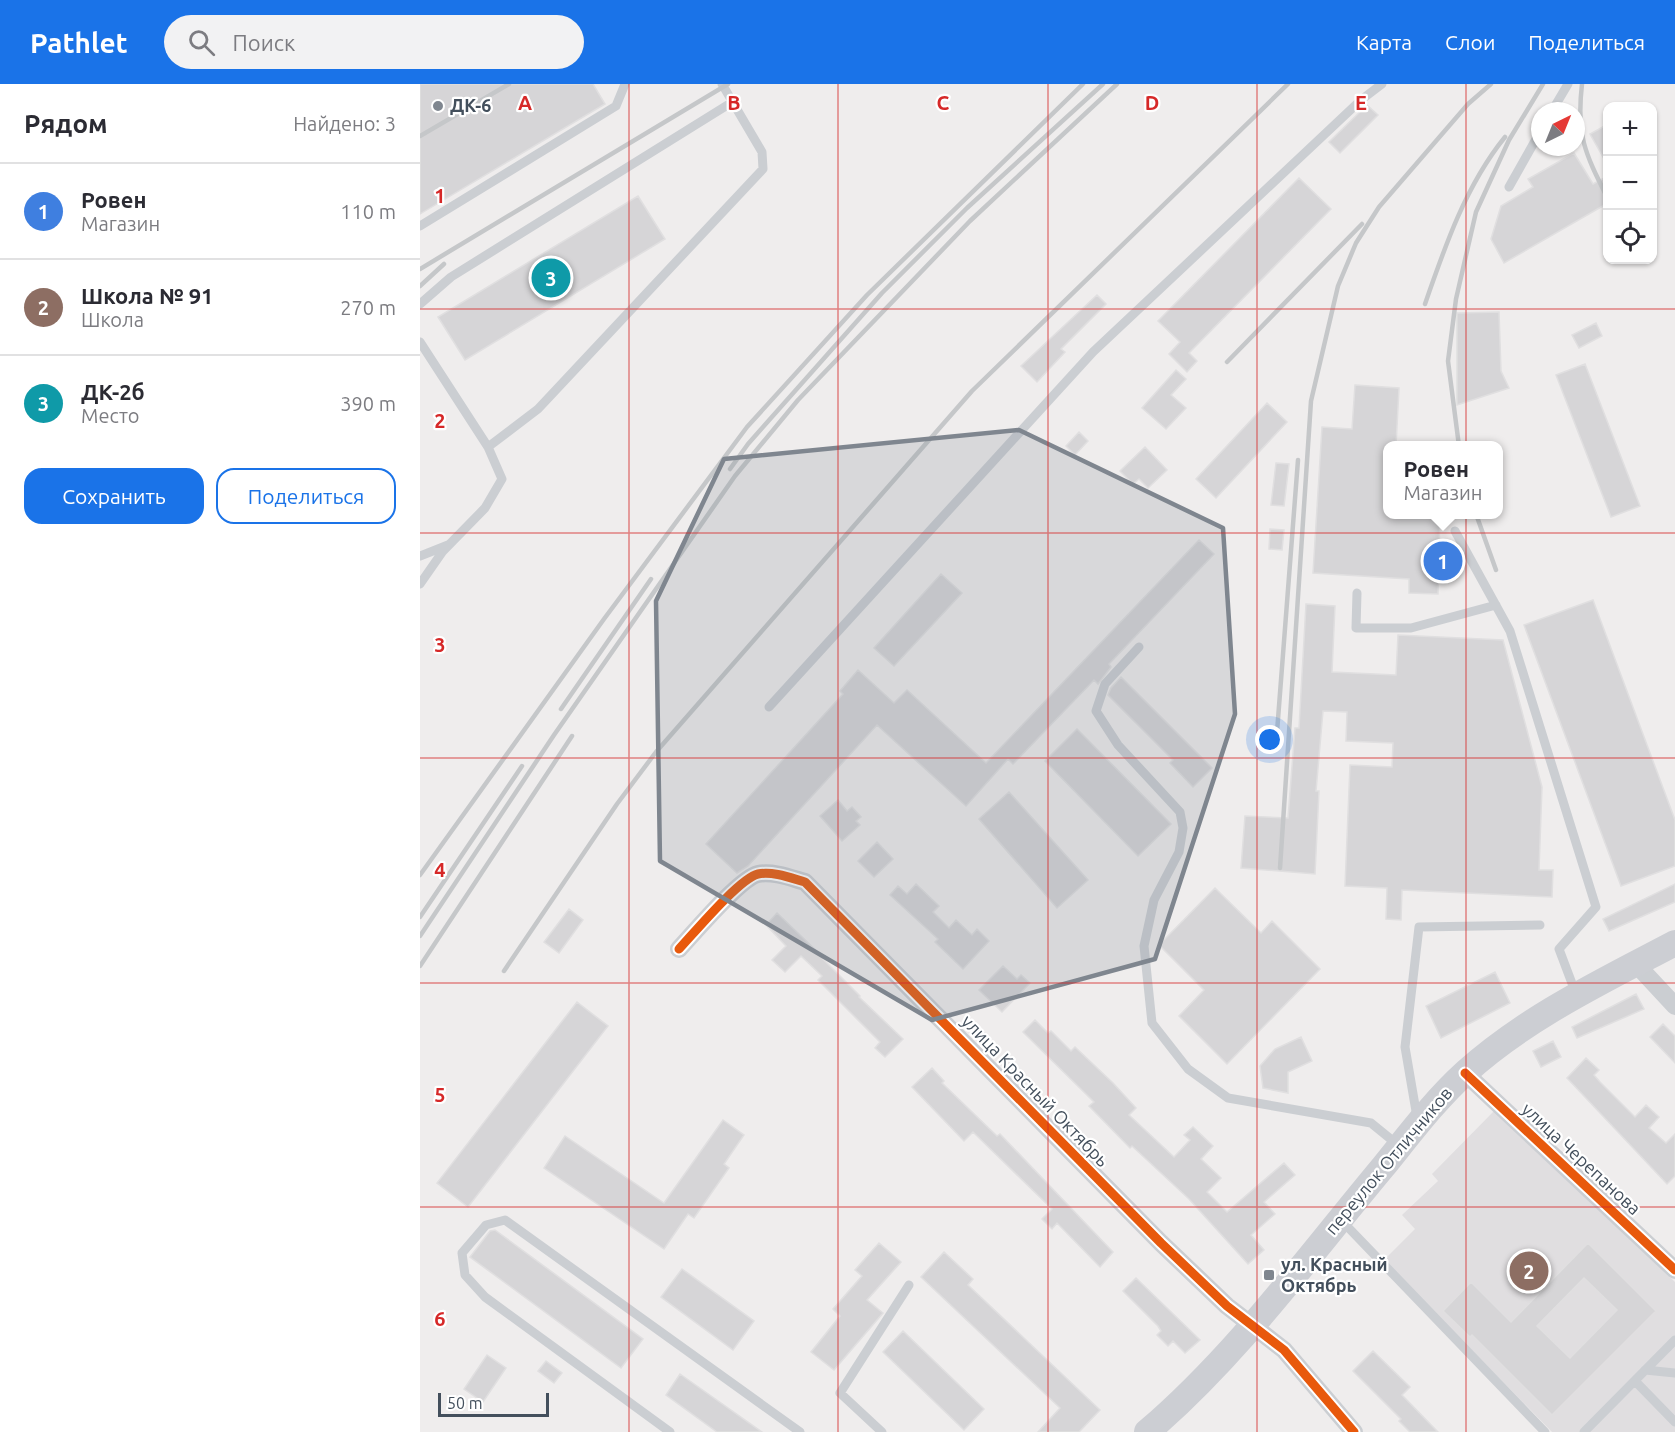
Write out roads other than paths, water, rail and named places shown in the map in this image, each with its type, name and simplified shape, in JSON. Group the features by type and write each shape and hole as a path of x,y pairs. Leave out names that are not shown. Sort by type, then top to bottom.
{"main road":[{"name":"переулок Отличников","path":"1147,1432 1218,1366 1418,1125 1465,1073 1505,1040 1577,996 1675,944"}],"street":[{"name":"улица Красный Октябрь","path":"680,949 733,892 757,874 782,875 805,882 1161,1243 1252,1326 1284,1350 1354,1432"},
{"path":"1636,964 1675,1006"},
{"name":"улица Черепанова","path":"1465,1073 1675,1270"}],"lane":[{"path":"420,226 616,106 625,84"},
{"path":"488,447 538,409 762,168 762,152 735,101 722,84"},
{"path":"769,707 1093,352 1361,100 1382,84"},
{"path":"1557,102 1568,84"},
{"path":"420,304 451,277 735,101"},
{"path":"1509,187 1531,148"},
{"path":"420,342 488,447 502,479 485,508 449,545 420,584"},
{"path":"1455,531 1510,631 1596,907 1559,949 1577,996"},
{"path":"420,556 449,545"},
{"path":"1357,593 1356,628 1411,628 1496,605"},
{"path":"1138,647 1104,684 1096,711 1118,745 1180,812 1183,828 1179,852 1154,900 1144,946 1152,1023 1188,1069 1228,1098 1371,1123 1400,1147"},
{"path":"1418,1125 1405,1047 1419,927 1539,925"},
{"path":"1340,1219 1545,1432"},
{"path":"670,1432 485,1297 465,1275 462,1253 486,1225 505,1220 800,1432"},
{"path":"882,1432 840,1393 909,1285"},
{"path":"1584,1432 1675,1340"},
{"path":"1645,1370 1675,1373"},
{"path":"1635,1381 1675,1422"}],"railway":[{"path":"420,136 509,84"},
{"path":"420,269 728,84"},
{"path":"420,875 604,619 747,427 867,295 1083,84"},
{"path":"730,469 748,444 882,293 967,208 1103,84"},
{"path":"420,936 554,735 735,476 798,400 970,221 1117,84"},
{"path":"504,971 617,804 656,752 972,391 1288,84"},
{"path":"1280,868 1311,401 1338,286 1356,243 1379,207 1468,104 1491,84"},
{"path":"1458,441 1448,361 1456,299 1476,212 1509,140 1543,84"},
{"path":"1582,84 1580,117 1584,144 1603,189"},
{"path":"1425,304 1449,238 1468,196 1479,175 1505,137"},
{"path":"1227,362 1362,224"},
{"path":"420,286 444,264"},
{"path":"1276,745 1298,460"},
{"path":"1478,519 1496,570"},
{"path":"561,709 651,579"},
{"path":"420,966 572,736"},
{"path":"420,917 522,766"}],"place":[{"name":"ДК-6","path":"438,106"},
{"name":"ДК-2б","path":"551,278"},
{"name":"Ровен","path":"1443,561"},
{"name":"Школа № 91","path":"1529,1271"},
{"name":"ул. Красный Октябрь","path":"1269,1275"}]}
